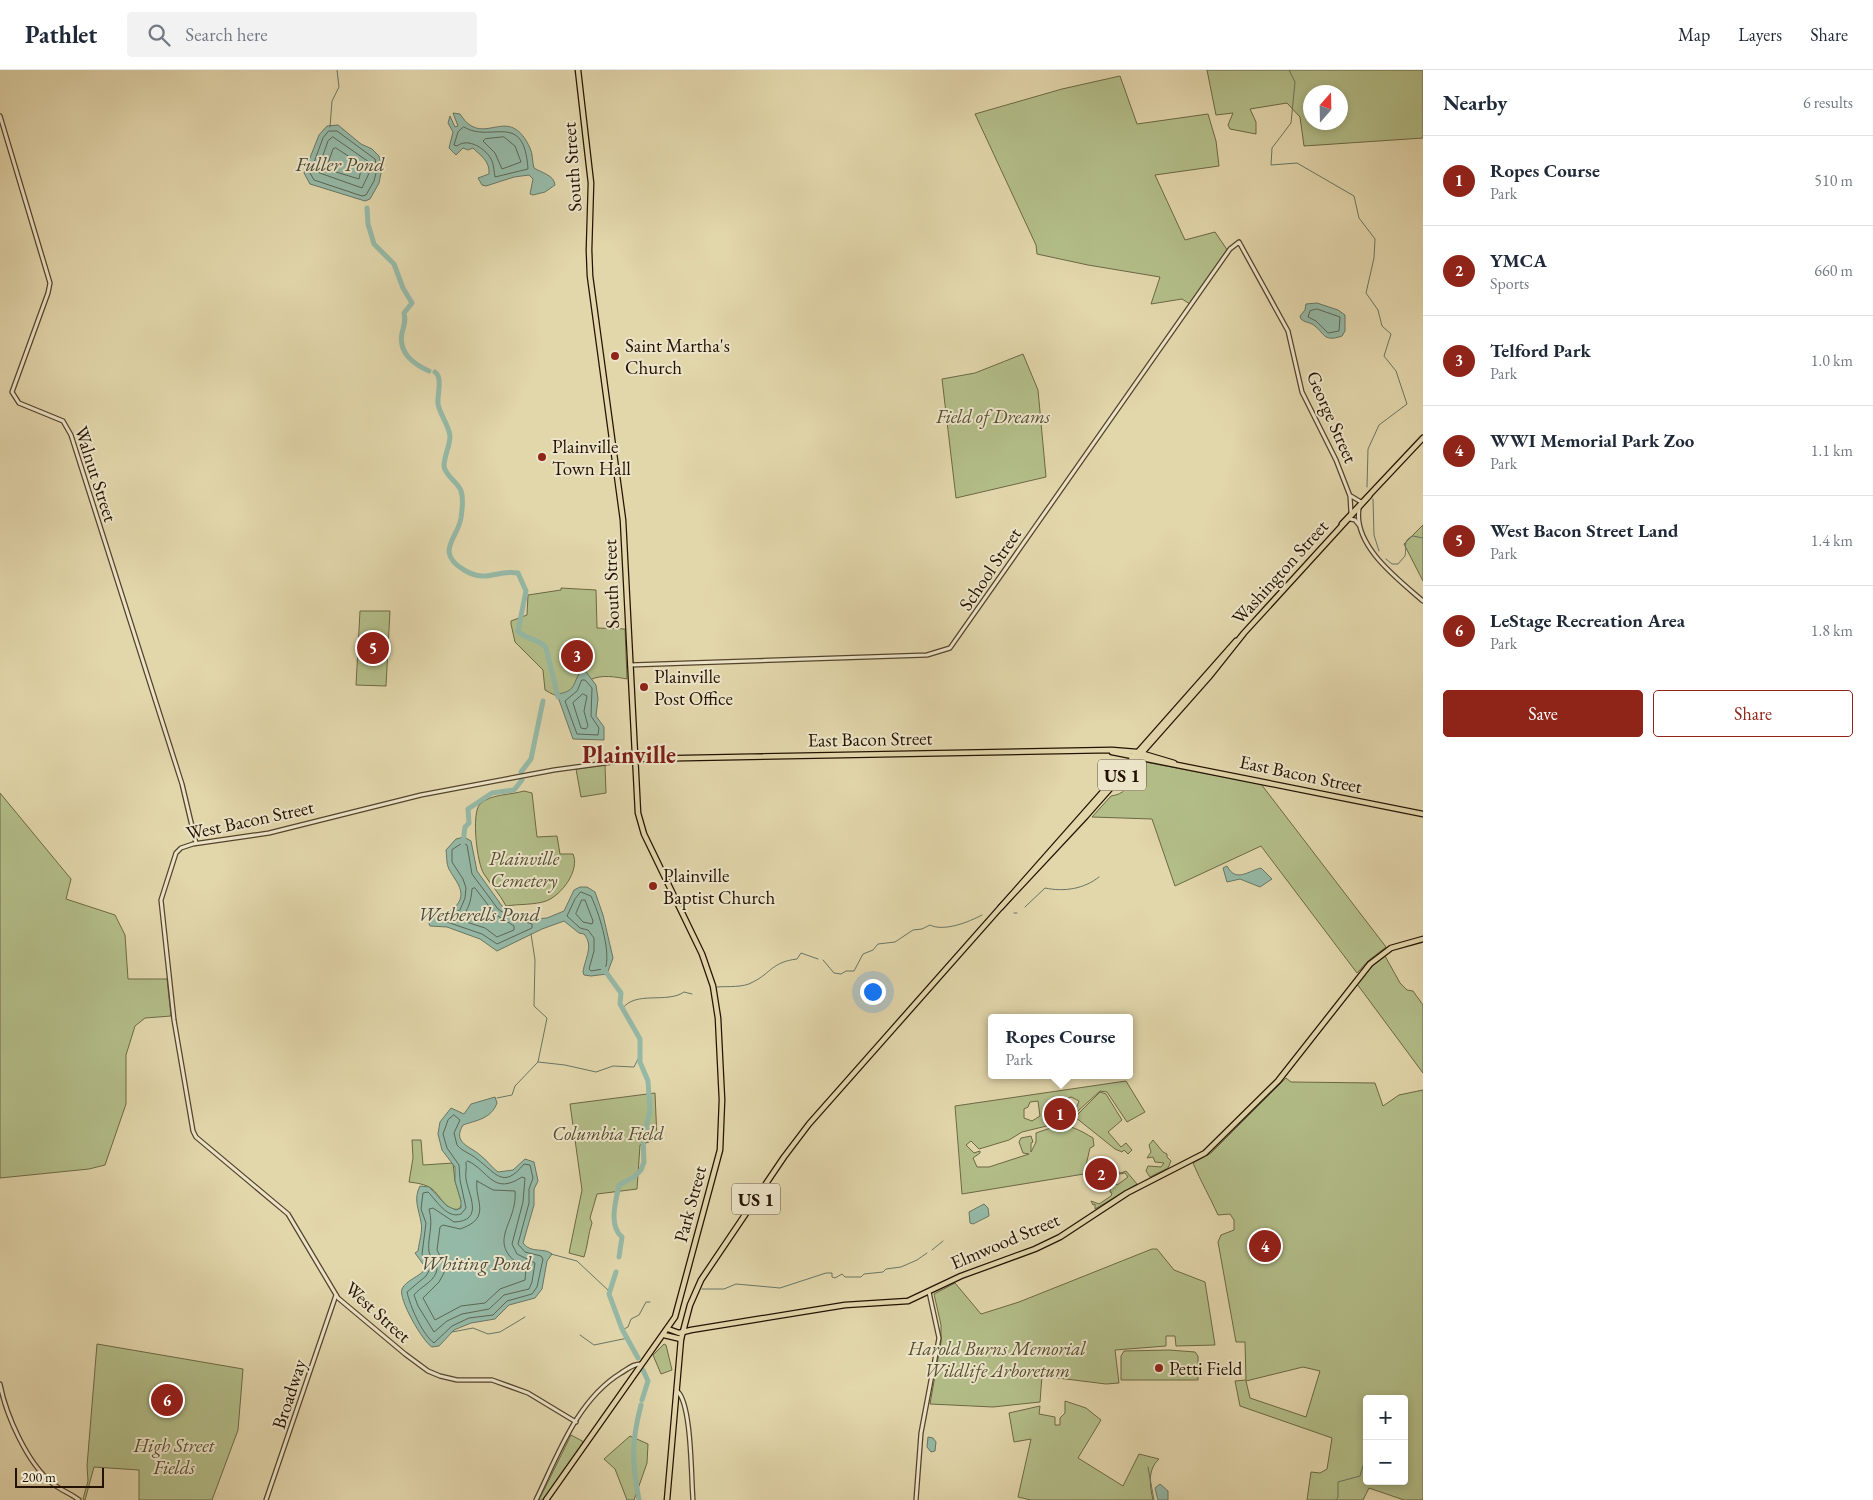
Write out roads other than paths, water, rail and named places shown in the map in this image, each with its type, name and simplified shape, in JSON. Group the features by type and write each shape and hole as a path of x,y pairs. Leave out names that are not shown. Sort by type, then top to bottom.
{"main road":[{"name":"South Street","path":"578,70 591,182 588,250 590,276 623,520 629,665 640,825 702,954 711,979 718,1018 721,1082"},
{"name":"Washington Street","path":"682,1332 690,1304 701,1280 784,1157 860,1067 1239,639 1423,438"},
{"name":"Washington Street","path":"1342,526 1351,512 1369,496"},
{"name":"East Bacon Street","path":"1105,750 1423,814"},
{"name":"East Bacon Street","path":"635,759 1105,750 1139,752 1174,763"},
{"name":"Elmwood Street","path":"668,1329 676,1334 845,1305 908,1301 961,1276 1045,1244 1127,1193 1204,1153 1278,1081 1359,976 1378,957 1391,948 1423,939"},
{"name":"Park Street","path":"546,1500 664,1335 678,1310 717,1162 722,1125 721,1082"},
{"name":"US 1","path":"666,1500 682,1332"},
{"path":"664,1335 681,1339"}],"street":[{"name":"Walnut Street","path":"0,116 50,285 12,392 18,403 63,421 71,436 182,784 196,844"},
{"name":"School Street","path":"629,665 927,655 950,648 1230,249 1239,242"},
{"name":"George Street","path":"1239,242 1288,331 1302,392 1332,449 1350,496 1351,512"},
{"path":"1350,496 1361,502"},
{"path":"1359,510 1360,525 1365,538 1380,562 1423,601"},
{"path":"1350,519 1355,520 1360,525"},
{"name":"West Bacon Street","path":"212,1150 196,1137 193,1131 174,1020 160,900 176,853 180,848 269,833 421,795 635,759"},
{"name":"West Street","path":"212,1150 288,1214 336,1295 385,1338 428,1371 449,1379 500,1383 531,1394 576,1422"},
{"path":"916,1500 921,1433 939,1338 929,1292"},
{"name":"Broadway","path":"266,1500 336,1295"},
{"path":"536,1500 576,1422 602,1385 632,1366 642,1364"},
{"path":"0,1384 7,1414 40,1469 53,1484 79,1500"},
{"path":"676,1390 681,1396 687,1418 692,1500"}],"water":[{"path":"453,113 460,114 467,123 478,128 508,126 515,129 523,136 530,148 534,168 550,177 555,185 545,192 530,194 533,179 529,175 514,177 486,186 482,185 478,178 489,174 488,166 484,159 473,148 468,150 463,148 456,155 449,148 453,132 448,123 450,116 455,127 458,126"},
{"name":"Fuller Pond","path":"338,125 379,156 382,168 379,183 370,199 365,201 310,184 304,173 319,135 327,126"},
{"path":"1317,303 1338,310 1345,315 1345,331 1342,336 1331,338 1324,336 1312,324 1301,319 1300,316 1305,310 1306,304"},
{"path":"583,668 596,685 598,699 596,716 604,727 604,740 573,739 558,697 558,694 572,688"},
{"name":"Wetherells Pond","path":"464,837 471,841 477,871 502,906 510,912 535,919 547,918 564,911 574,890 580,887 587,887 595,892 603,915 613,958 607,974 584,975 583,972 589,948 587,939 584,934 579,933 564,921 542,929 497,951 480,939 447,927 430,926 428,921 431,918 452,910 461,897 459,887 448,867 446,850 456,839"},
{"path":"1227,866 1234,874 1238,875 1261,868 1272,879 1260,887 1240,879 1227,882 1223,868"},
{"name":"Whiting Pond","path":"495,1097 497,1103 487,1116 463,1125 460,1131 461,1140 498,1172 513,1170 525,1159 534,1162 538,1181 534,1189 534,1205 523,1243 530,1248 552,1254 547,1261 542,1289 535,1298 509,1305 495,1319 471,1323 454,1330 439,1346 432,1347 412,1320 402,1294 404,1286 426,1268 415,1253 418,1251 422,1229 417,1204 418,1191 420,1186 429,1187 447,1206 456,1210 461,1208 461,1201 455,1181 455,1167 442,1150 438,1134 440,1122 451,1108 464,1114 471,1104"},
{"path":"984,1204 988,1208 989,1216 973,1224 970,1223 969,1212"},
{"path":"928,1437 933,1438 936,1442 935,1451 931,1452 927,1447"},
{"path":"1160,1484 1168,1491 1168,1500 1158,1500 1155,1488"}],"waterway":[{"path":"330,127 332,101 339,87 337,70"},
{"path":"1289,70 1295,82 1291,123 1272,148 1271,165 1297,163 1354,196 1359,218 1375,239 1374,258 1366,293 1378,310 1382,326 1391,334 1384,356 1396,371 1407,404 1379,425 1368,449 1367,487"},
{"path":"367,208 368,224 374,244 394,264 403,288 412,303 404,313 402,346 412,361 429,371"},
{"path":"435,372 439,378 438,404 450,436 444,466 461,491 462,497 461,518 450,545 450,557 464,570 479,576 511,572 518,573 526,591 518,631 540,642 546,648 558,697"},
{"path":"1373,499 1374,535 1379,551"},
{"path":"1386,559 1392,564 1398,564 1405,556 1407,540 1413,536 1423,538"},
{"path":"521,772 531,759 543,701"},
{"path":"463,843 465,827 469,823 468,809 492,793 514,790 522,780"},
{"path":"1025,907 1045,888 1059,890 1074,889 1099,877"},
{"path":"823,960 834,973 841,974 846,971 854,971 863,954 873,950 878,944 895,942 913,930 922,929 930,925 949,927 982,915"},
{"path":"497,1098 512,1095 515,1086 538,1062 547,1018 534,1006 535,960 531,934"},
{"path":"717,987 749,984 777,965 797,959 801,953 818,959"},
{"path":"603,968 621,993 620,1004 640,1039 640,1062 648,1081 650,1111 643,1139 644,1162 641,1170 634,1177 619,1185 616,1198 614,1220 615,1226 622,1237 619,1257"},
{"path":"622,1009 628,1003 643,998 669,997 684,992 692,994"},
{"path":"538,1062 565,1065 596,1072 613,1066 634,1067 639,1057"},
{"path":"932,1250 943,1241"},
{"path":"702,1289 724,1289 736,1284 780,1288 826,1273 832,1273 832,1277 835,1278 842,1274 845,1277 861,1277 864,1274 883,1272 886,1269 901,1267 927,1253"},
{"path":"551,1254 577,1261 610,1292"},
{"path":"616,1272 609,1294 622,1329 638,1358"},
{"path":"622,1330 628,1327 631,1319 639,1315 646,1302 650,1302"},
{"path":"452,1332 473,1328 488,1334 500,1332 525,1317"},
{"path":"580,1335 594,1345 628,1338"},
{"path":"642,1400 648,1381 643,1370"},
{"path":"639,1500 635,1474 634,1442 641,1405"},
{"path":"1336,1500 1338,1497 1338,1482 1360,1476 1363,1466"},
{"path":"1148,1467 1154,1500"}],"place":[{"name":"Saint Martha's Church","path":"615,356"},
{"name":"Plainville Town Hall","path":"542,457"},
{"name":"West Bacon Street Land","path":"373,648"},
{"name":"Telford Park","path":"577,656"},
{"name":"Plainville Post Office","path":"644,687"},
{"name":"Plainville Baptist Church","path":"653,886"},
{"name":"Ropes Course","path":"1060,1114"},
{"name":"YMCA","path":"1101,1174"},
{"name":"WWI Memorial Park Zoo","path":"1265,1246"},
{"name":"Petti Field","path":"1159,1368"},
{"name":"LeStage Recreation Area","path":"167,1400"}],"district":[{"name":"Plainville","path":"629,754"}],"park label":[{"name":"Field of Dreams","path":"993,416"},
{"name":"Plainville Cemetery","path":"524,869"},
{"name":"Columbia Field","path":"608,1133"},
{"name":"Harold Burns Memorial Wildlife Arboretum","path":"997,1359"},
{"name":"High Street Fields","path":"174,1456"}]}
